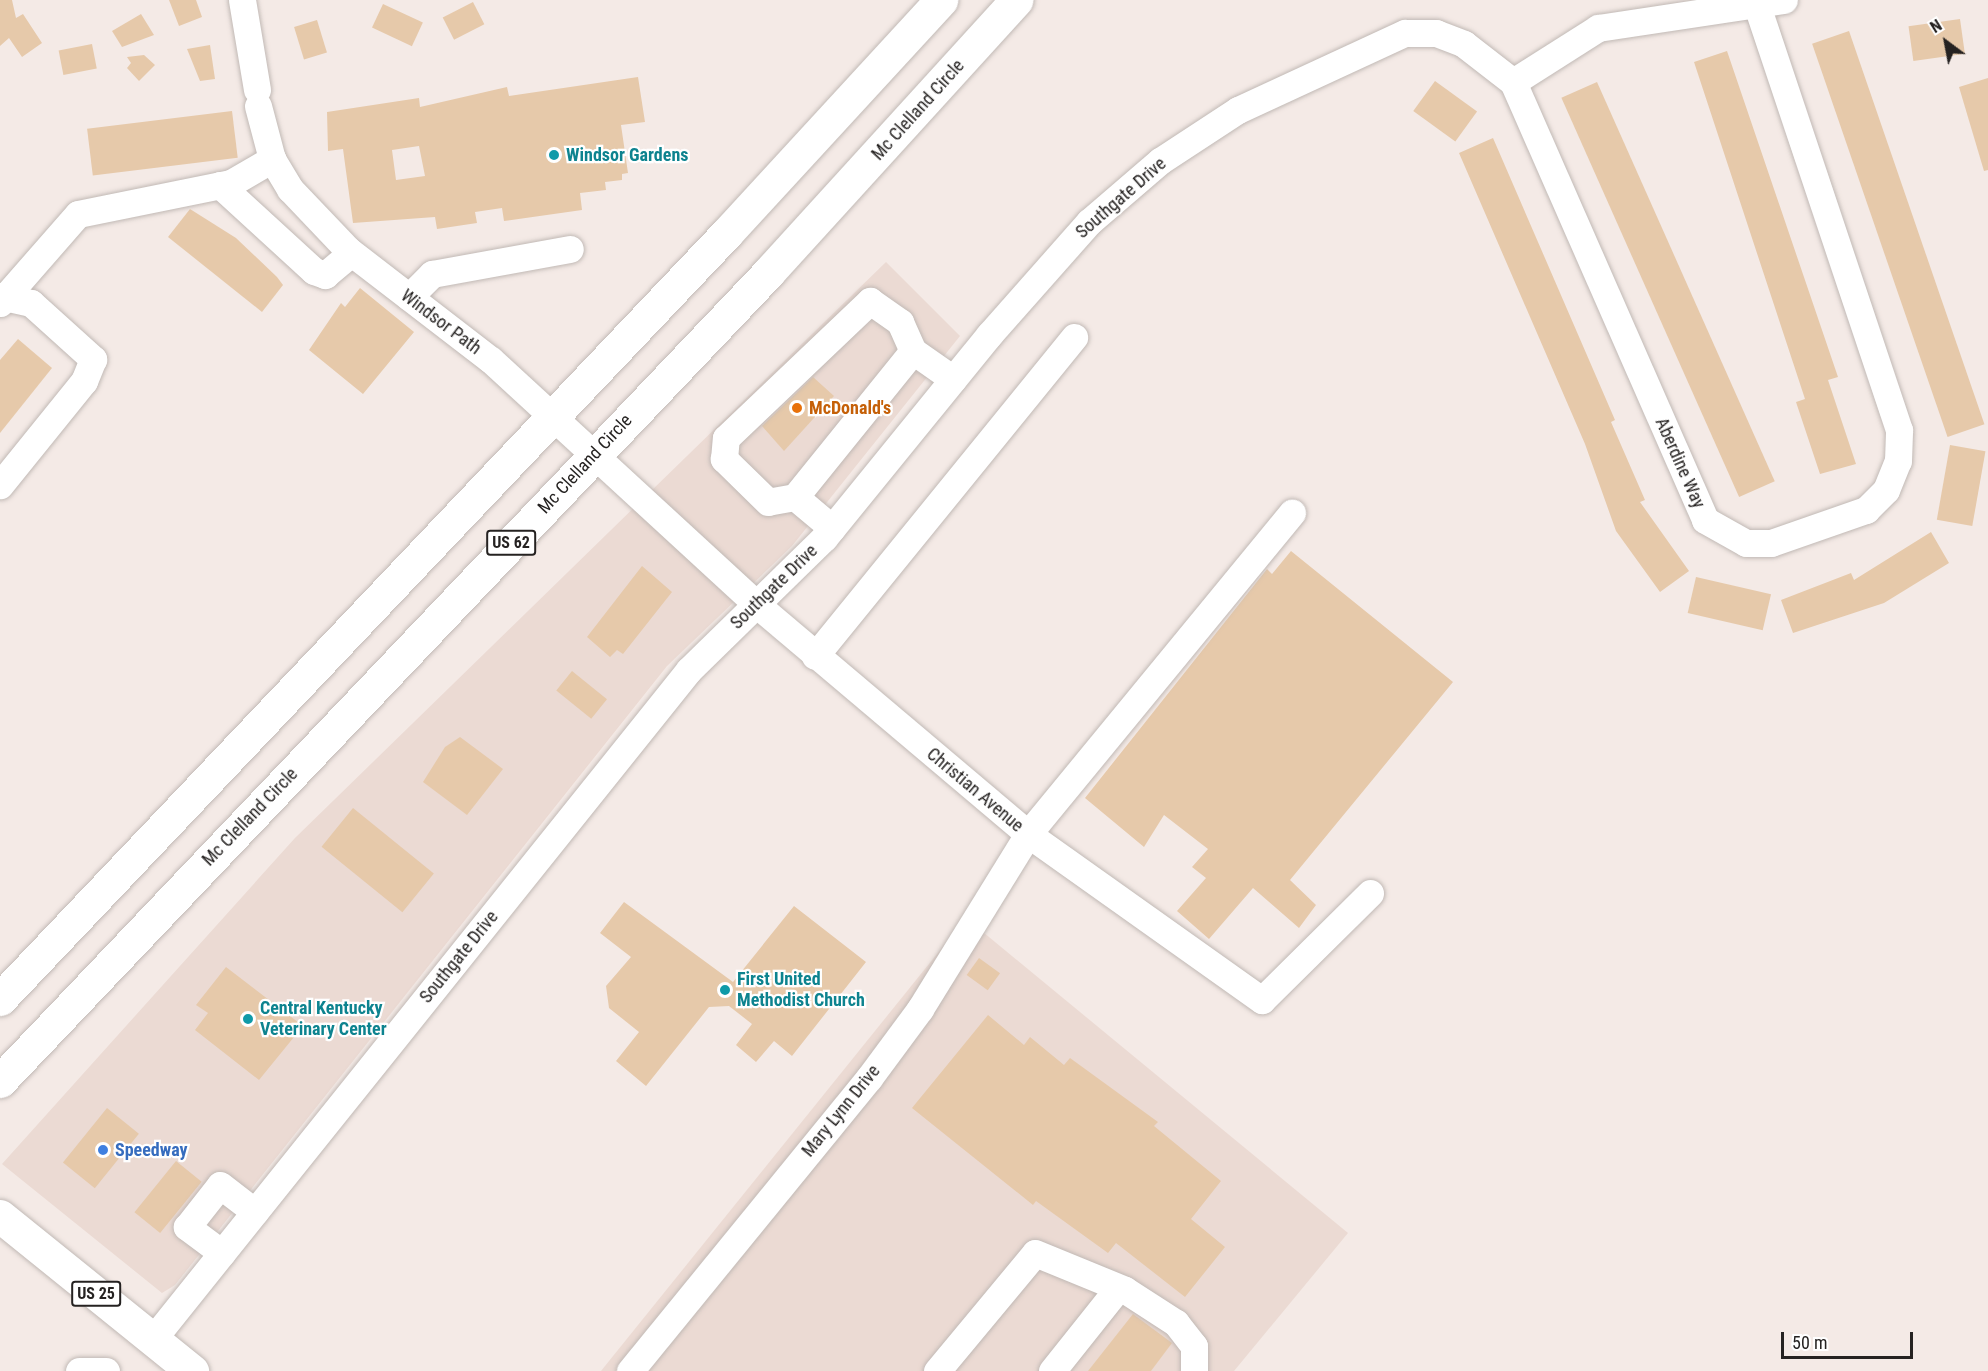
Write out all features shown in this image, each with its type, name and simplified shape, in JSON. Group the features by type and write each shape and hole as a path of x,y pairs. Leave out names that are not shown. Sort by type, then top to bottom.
{"main road":[{"path":"0,999 554,416 941,0"},
{"name":"Mc Clelland Circle","path":"0,1081 595,454 1016,0"},
{"name":"US 25","path":"0,1216 192,1371"}],"street":[{"name":"Windsor Path","path":"242,0 258,98 272,159 290,189 351,253 409,297 554,416 595,454"},
{"path":"1513,82 1598,28 1784,0"},
{"name":"Aberdine Way","path":"1513,82 1705,520 1746,543 1771,543 1818,531 1866,510 1886,490 1898,461 1899,430 1756,3"},
{"name":"Southgate Drive","path":"153,1339 689,670 832,528 953,379 1089,222 1160,161 1238,110 1405,33 1436,33 1464,44 1513,82"},
{"path":"2,299 78,214 220,185 272,159"},
{"path":"220,185 314,271 326,275 351,253"},
{"path":"409,297 432,274 570,249"},
{"path":"2,299 31,303 93,359 84,381 2,477"},
{"path":"913,351 795,497 768,502 724,459 726,438 870,301 900,322 913,351 953,379"},
{"path":"815,656 1074,337"},
{"name":"Christian Avenue","path":"595,454 815,656 1028,834 1262,1000 1370,893"},
{"path":"795,497 832,528"},
{"name":"Mary Lynn Drive","path":"630,1371 869,1078 920,1009 1028,834 1292,513"},
{"path":"222,1254 187,1227 213,1193 220,1185 255,1212"},
{"path":"937,1371 1035,1253 1118,1288 1176,1323 1194,1346 1194,1371"},
{"path":"1052,1371 1118,1288"},
{"path":"79,1371 106,1371"}],"shaded area":[{"path":"886,262 960,336 792,546 667,666 175,1285 162,1293 2,1164 295,838"},
{"path":"966,918 1348,1233 1234,1371 601,1371"}],"building":[{"path":"0,0 12,0 16,18 23,14 42,43 22,57 9,38 0,46"},
{"path":"169,0 196,0 202,17 179,26"},
{"path":"473,2 484,24 454,40 443,17"},
{"path":"383,4 423,23 412,46 372,28"},
{"path":"141,14 154,35 122,47 112,31"},
{"path":"1960,19 1965,54 1913,61 1909,26"},
{"path":"317,20 327,53 304,60 294,27"},
{"path":"1849,31 1984,424 1948,437 1812,44"},
{"path":"92,44 97,69 63,75 59,50"},
{"path":"210,45 215,79 200,81 187,49"},
{"path":"1727,51 1838,377 1828,380 1856,464 1820,474 1796,402 1805,399 1694,62"},
{"path":"144,55 155,65 139,81 127,68 131,63 127,57"},
{"name":"Windsor Gardens","path":"638,77 645,122 621,125 628,173 622,174 622,180 605,182 606,190 580,193 582,210 504,221 502,208 475,212 477,223 437,229 435,217 353,223 343,149 328,151 327,112 419,98 420,107 507,87 509,96","holes":["419,146 425,176 396,180 392,150"]},
{"path":"1988,78 1988,170 1984,171 1959,87"},
{"path":"1435,81 1477,112 1455,141 1413,111"},
{"path":"1597,82 1775,481 1739,497 1561,98"},
{"path":"232,111 238,158 93,175 87,129"},
{"path":"1493,138 1615,420 1611,422 1645,500 1640,502 1689,571 1660,592 1616,531 1585,444 1459,153"},
{"path":"190,209 236,238 283,285 262,312 168,237"},
{"path":"360,288 414,332 363,394 309,350 341,303 345,307"},
{"path":"18,339 52,368 0,433 0,360"},
{"name":"McDonald's","path":"813,377 834,396 784,451 762,426"},
{"path":"1950,445 1985,451 1972,526 1937,520"},
{"path":"1931,532 1949,563 1884,603 1793,633 1781,600 1851,573 1854,580"},
{"path":"1291,551 1453,682 1290,880 1316,905 1299,928 1253,888 1209,939 1177,911 1206,878 1192,867 1208,849 1164,815 1144,847 1085,798 1267,569 1272,574"},
{"path":"642,566 672,592 623,654 617,650 610,657 587,637"},
{"path":"1696,577 1771,594 1763,630 1688,613"},
{"path":"572,671 607,699 591,719 556,690"},
{"path":"460,737 503,769 467,815 423,782 445,747"},
{"path":"353,808 434,873 402,912 322,847"},
{"name":"First United Methodist Church","path":"624,902 733,982 794,906 866,962 792,1056 774,1041 756,1062 736,1045 752,1024 729,1006 709,1007 646,1086 616,1061 639,1032 609,1008 606,986 631,957 600,933"},
{"path":"979,958 1000,973 988,990 967,975"},
{"name":"Central Kentucky Veterinary Center","path":"226,967 303,1026 259,1080 195,1030 208,1013 196,1005"},
{"path":"988,1015 1024,1045 1030,1037 1064,1065 1070,1058 1158,1122 1154,1126 1221,1181 1191,1219 1225,1247 1185,1297 1116,1243 1108,1253 1036,1201 1033,1205 912,1108"},
{"path":"107,1108 139,1134 95,1188 63,1162"},
{"path":"176,1161 202,1182 160,1233 134,1212"},
{"path":"1133,1314 1172,1343 1151,1371 1088,1371"}],"place":[{"name":"Windsor Gardens","path":"554,155"},
{"name":"McDonald's","path":"797,408"},
{"name":"First United Methodist Church","path":"725,990"},
{"name":"Central Kentucky Veterinary Center","path":"248,1019"},
{"name":"Speedway","path":"103,1150"}]}
